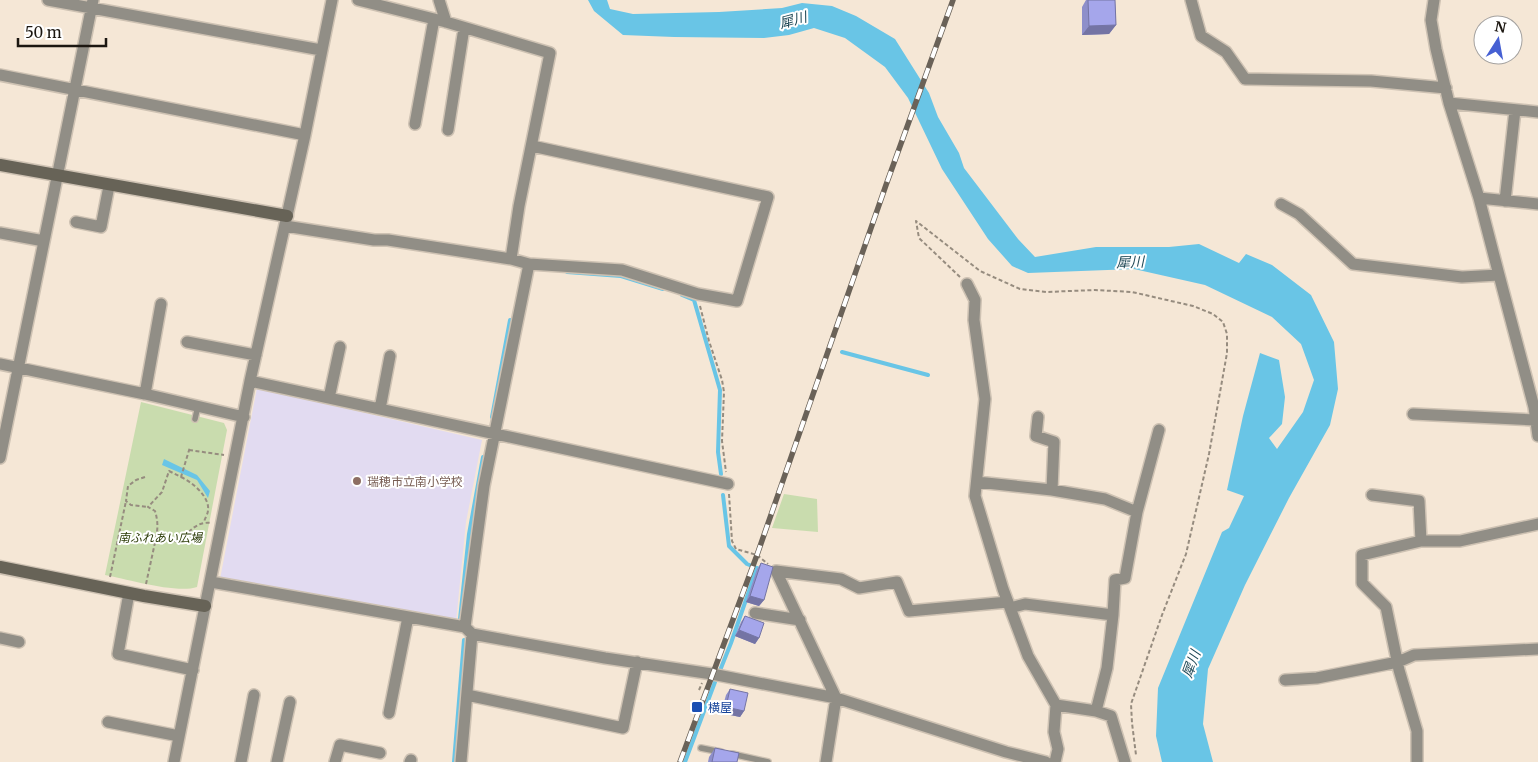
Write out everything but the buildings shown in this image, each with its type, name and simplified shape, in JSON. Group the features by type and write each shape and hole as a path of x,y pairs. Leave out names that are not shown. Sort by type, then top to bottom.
{"street":[{"path":"48,0 92,4 321,50"},
{"path":"174,762 250,382 305,135 332,0"},
{"path":"358,0 446,22 550,52 519,206 511,259"},
{"path":"439,0 446,22"},
{"path":"1191,0 1200,36 1226,52 1245,79 1372,81 1446,88"},
{"path":"1434,0 1431,20 1436,50 1449,103 1479,198 1536,407 1535,420 1538,436"},
{"path":"0,458 92,4"},
{"path":"415,124 434,19"},
{"path":"448,130 464,28"},
{"path":"0,75 305,135"},
{"path":"1449,103 1538,112"},
{"path":"1506,201 1515,110"},
{"path":"0,165 374,240 388,240 511,259 529,264 622,270 698,294 737,301 768,198 532,146"},
{"path":"76,222 101,227 109,186"},
{"path":"1479,198 1538,204"},
{"path":"1281,204 1299,214 1353,264 1462,277 1499,275"},
{"path":"0,232 44,241"},
{"path":"461,762 467,695 468,631 474,554 493,434 529,264"},
{"path":"967,284 975,300 974,320 985,399 975,496 1009,605 1028,656 1056,706 1054,732 1058,749 1055,762"},
{"path":"144,394 161,304"},
{"path":"187,342 256,355"},
{"path":"330,398 340,347"},
{"path":"380,409 390,356"},
{"path":"0,364 244,417"},
{"path":"250,382 728,484"},
{"path":"1413,414 1535,420"},
{"path":"1038,417 1036,436 1054,442 1052,490"},
{"path":"1096,711 1107,668 1115,580 1125,578 1137,512 1159,430"},
{"path":"977,482 1052,490 1105,499 1137,512"},
{"path":"1372,495 1419,501 1421,541"},
{"path":"1416,762 1417,730 1398,662 1386,607 1362,583 1362,555 1421,541 1460,541 1538,524"},
{"path":"0,567 107,589 205,606"},
{"path":"776,572 841,579 860,588 897,582 909,611 1026,604 1113,615"},
{"path":"776,572 836,698 826,762"},
{"path":"211,582 408,617 468,631 836,698 1006,752 1046,762"},
{"path":"129,593 118,654 192,670"},
{"path":"755,613 800,620"},
{"path":"389,713 408,617"},
{"path":"0,638 19,642"},
{"path":"1284,680 1317,678 1398,662 1414,655 1538,649"},
{"path":"467,695 623,728 637,662"},
{"path":"241,762 254,695"},
{"path":"277,762 290,702"},
{"path":"1056,706 1096,711 1111,716 1125,762"},
{"path":"108,722 179,736"},
{"path":"336,762 340,745 380,753"}],"lane":[{"path":"195,419 198,406"},
{"path":"701,748 768,762"}],"path":[{"path":"967,284 919,238 916,221 980,271 1020,289 1046,292 1095,290 1132,292 1193,306 1213,314 1223,322 1227,334 1227,353 1209,454 1186,554 1162,614 1131,704 1136,762"},
{"path":"698,294 701,314 724,392 722,441 728,484 732,541 736,549 757,555 776,572"},
{"path":"181,477 190,448 235,457"},
{"path":"148,508 162,492 168,472 193,483 208,505 208,512 203,522 192,528 179,542 156,538"},
{"path":"107,589 128,486 136,480 145,477"},
{"path":"126,501 130,505 155,511 159,525 144,596"},
{"path":"203,522 222,525"}],"shaded area":[{"name":"瑞穂市立南小学校","path":"257,388 482,440 466,522 456,622 220,579"}],"green space":[{"name":"南ふれあい広場","path":"141,402 224,423 227,430 197,587 177,589 105,575"},
{"path":"784,494 817,499 818,532 772,528"}],"water":[{"name":"犀川","path":"588,0 607,0 610,9 633,14 782,8 802,3 832,6 856,16 895,39 929,93 938,117 959,153 964,168 1018,239 1035,257 1096,247 1169,247 1199,244 1239,263 1246,254 1272,265 1311,295 1334,342 1338,389 1330,425 1289,498 1245,585 1208,669 1203,724 1213,762 1162,762 1156,736 1158,688 1222,532 1229,528 1244,496 1227,490 1243,416 1260,353 1279,360 1285,397 1282,424 1269,438 1277,449 1303,412 1314,380 1301,344 1272,317 1205,285 1134,269 1028,273 1012,266 988,239 942,169 908,98 885,67 845,38 814,28 789,35 764,38 623,35 594,11"},
{"path":"164,459 197,475 210,491 208,498 197,480 162,465"}],"waterway":[{"path":"567,272 621,276 663,289"},
{"path":"682,295 694,300 720,390 718,452 721,474"},
{"path":"492,417 510,320"},
{"path":"842,352 928,375"},
{"path":"460,619 469,534 483,457"},
{"path":"723,495 729,546 747,564 762,570"},
{"path":"719,673 757,568"},
{"path":"454,762 464,640"},
{"path":"685,762 715,682"}],"railway":[{"path":"680,762 757,555 886,185 953,0"}],"place":[{"name":"瑞穂市立南小学校","path":"357,481"},
{"name":"横屋","path":"697,707"}]}
